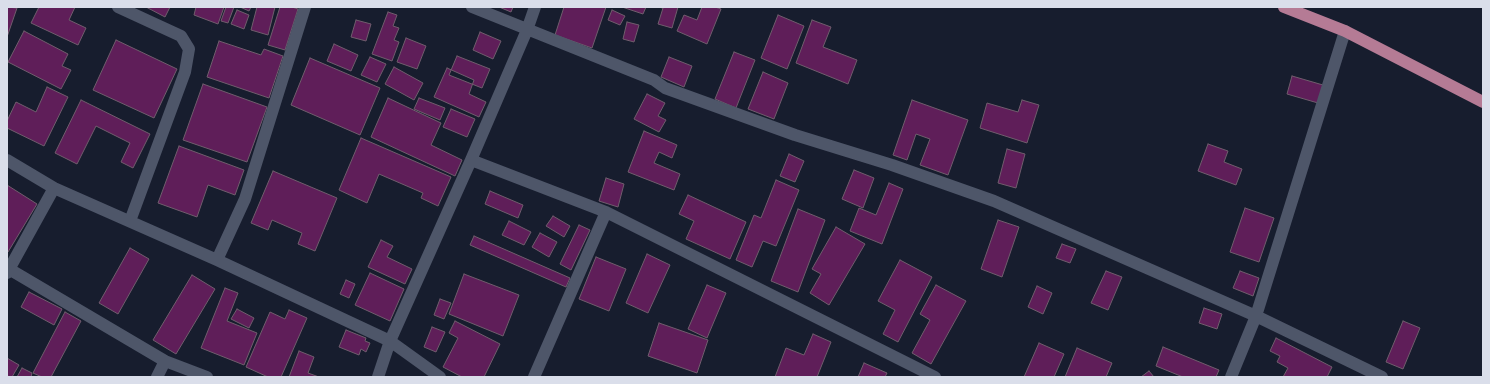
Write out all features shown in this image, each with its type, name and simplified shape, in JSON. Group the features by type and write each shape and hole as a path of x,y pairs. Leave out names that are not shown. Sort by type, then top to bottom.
{"main road":[{"path":"1284,7 1345,30 1483,102"}],"street":[{"path":"118,7 181,36 189,49 185,72 130,221"},
{"path":"217,260 245,199 305,7"},
{"path":"472,7 654,80 665,88 794,135 892,165 994,201 1256,316 1382,377"},
{"path":"378,377 390,341 471,160 527,30 535,7"},
{"path":"1230,377 1256,316 1345,30"},
{"path":"7,160 54,188 217,260 390,341 440,377"},
{"path":"471,160 606,212 935,377"},
{"path":"54,188 8,271 164,361 207,377"},
{"path":"534,377 606,212"},
{"path":"157,377 164,361"}],"building":[{"path":"7,7 17,8 7,37"},
{"path":"39,7 75,7 69,20 86,28 78,45 31,23"},
{"path":"146,7 170,7 165,17"},
{"path":"196,7 224,7 218,24 194,15"},
{"path":"226,7 234,7 228,23 221,21"},
{"path":"240,7 251,7 249,11"},
{"path":"257,7 275,7 268,35 251,30"},
{"path":"280,7 292,7 298,9 285,50 268,45"},
{"path":"499,7 513,7 511,12"},
{"path":"564,7 606,7 592,48 555,35"},
{"path":"622,7 646,7 643,14"},
{"path":"658,7 678,7 672,28 658,24 663,8"},
{"path":"702,7 715,7 721,9 707,44 677,31 684,15 697,20"},
{"path":"237,10 249,15 244,29 231,24"},
{"path":"612,10 625,16 620,25 608,20"},
{"path":"388,12 397,15 393,26 399,28 394,40 399,42 392,61 372,54"},
{"path":"778,15 804,26 787,69 761,58"},
{"path":"356,20 371,24 366,41 351,37"},
{"path":"812,20 831,27 823,47 857,60 848,84 796,63"},
{"path":"627,22 639,25 634,42 623,39"},
{"path":"24,31 68,54 62,66 71,70 61,89 8,62"},
{"path":"480,32 501,41 493,59 473,50"},
{"path":"406,38 426,46 417,69 397,62"},
{"path":"116,40 177,69 154,118 93,90"},
{"path":"219,41 261,55 264,49 283,56 269,98 207,77"},
{"path":"334,44 358,55 351,71 327,61"},
{"path":"734,52 755,60 736,108 715,99"},
{"path":"457,56 490,69 482,88 449,75"},
{"path":"370,57 386,64 377,82 361,75"},
{"path":"669,57 692,66 684,87 661,77"},
{"path":"310,58 380,88 360,135 291,105"},
{"path":"394,67 423,83 414,100 385,84"},
{"path":"447,68 474,80 469,94 486,102 479,117 434,97"},
{"path":"763,72 788,83 774,119 748,109"},
{"path":"1292,76 1323,85 1318,103 1287,94"},
{"path":"203,84 267,107 247,162 183,140"},
{"path":"47,87 68,97 44,146 7,128 7,121 16,102 36,112"},
{"path":"647,94 665,103 658,116 666,120 659,132 634,119"},
{"path":"388,98 441,123 431,145 462,160 455,176 371,137"},
{"path":"419,98 445,108 440,120 414,109"},
{"path":"81,100 150,134 133,168 121,162 130,143 96,126 77,164 55,153"},
{"path":"912,100 968,120 948,175 920,165 930,139 916,134 907,160 893,155"},
{"path":"1022,100 1039,105 1027,143 980,128 987,103 1018,112"},
{"path":"451,109 475,119 467,137 443,127"},
{"path":"644,131 677,145 672,158 659,152 654,163 680,174 674,190 628,172"},
{"path":"361,138 451,177 438,206 421,198 423,193 379,174 367,203 339,190"},
{"path":"1208,144 1228,151 1224,162 1242,169 1236,185 1198,171"},
{"path":"179,146 244,170 235,195 208,185 197,217 158,203"},
{"path":"1007,149 1025,154 1016,188 998,183"},
{"path":"789,154 804,161 795,182 780,176"},
{"path":"854,170 874,178 863,208 842,199"},
{"path":"273,171 337,198 315,251 298,244 302,233 272,220 268,230 251,223"},
{"path":"606,178 624,184 618,207 599,201"},
{"path":"776,180 799,190 776,246 763,241 752,267 736,260 754,215 761,218"},
{"path":"889,183 903,189 882,244 850,231 859,208 876,215"},
{"path":"7,185 37,204 8,252 7,252"},
{"path":"490,191 523,205 518,218 485,204"},
{"path":"688,195 746,222 730,259 686,239 694,221 679,214"},
{"path":"1245,208 1274,218 1259,262 1230,252"},
{"path":"798,209 825,220 798,292 771,281"},
{"path":"553,216 570,226 564,237 546,226"},
{"path":"998,220 1019,227 1002,277 981,269"},
{"path":"509,221 531,232 524,245 502,235"},
{"path":"579,225 590,230 571,270 560,264"},
{"path":"836,227 865,244 829,305 810,293 821,274 812,269"},
{"path":"540,233 557,242 549,257 532,247"},
{"path":"474,236 570,278 566,287 470,245"},
{"path":"381,240 393,246 387,257 412,269 405,284 368,267"},
{"path":"1062,244 1076,249 1070,263 1056,258"},
{"path":"130,248 149,259 118,314 99,303"},
{"path":"647,254 670,265 648,313 626,303"},
{"path":"596,257 626,269 609,311 579,299"},
{"path":"900,260 932,277 898,342 883,334 895,310 878,301"},
{"path":"1106,271 1122,277 1108,310 1091,303"},
{"path":"1240,271 1259,278 1253,296 1233,288"},
{"path":"370,273 404,289 390,321 355,305"},
{"path":"464,274 519,295 503,336 449,314"},
{"path":"192,275 215,289 176,354 153,340"},
{"path":"346,280 355,284 349,298 340,294"},
{"path":"707,285 726,293 707,338 688,329"},
{"path":"936,285 966,301 931,364 912,353 930,320 920,314"},
{"path":"1037,286 1052,293 1043,314 1028,307"},
{"path":"225,288 238,293 227,321 257,333 244,365 201,348"},
{"path":"29,292 62,309 54,325 21,307"},
{"path":"440,299 451,303 444,319 434,315"},
{"path":"1204,308 1222,314 1217,329 1199,323"},
{"path":"237,309 254,318 249,328 231,319"},
{"path":"289,310 307,318 281,377 268,377 246,367 270,312 285,319"},
{"path":"65,312 81,321 51,377 42,377 33,373"},
{"path":"455,321 500,344 484,377 462,377 443,367 458,338 449,333"},
{"path":"1403,321 1420,328 1403,369 1386,362"},
{"path":"659,323 708,340 697,373 648,356"},
{"path":"432,327 445,332 436,352 424,347"},
{"path":"346,330 366,338 365,341 370,343 366,352 361,349 359,355 339,347"},
{"path":"813,334 831,342 817,377 775,377 786,348 804,355"},
{"path":"1276,338 1332,367 1327,377 1283,377 1288,368 1277,362 1280,356 1270,351"},
{"path":"1039,343 1064,354 1054,377 1024,377"},
{"path":"1163,347 1219,370 1216,377 1183,377 1156,366"},
{"path":"1077,348 1112,363 1106,377 1065,377"},
{"path":"299,351 314,357 308,373 319,377 289,377"},
{"path":"7,358 19,365 12,377 7,376"},
{"path":"864,363 887,373 885,377 858,377"},
{"path":"22,368 32,373 31,377 17,377"},
{"path":"1149,371 1154,377 1141,377"}]}
